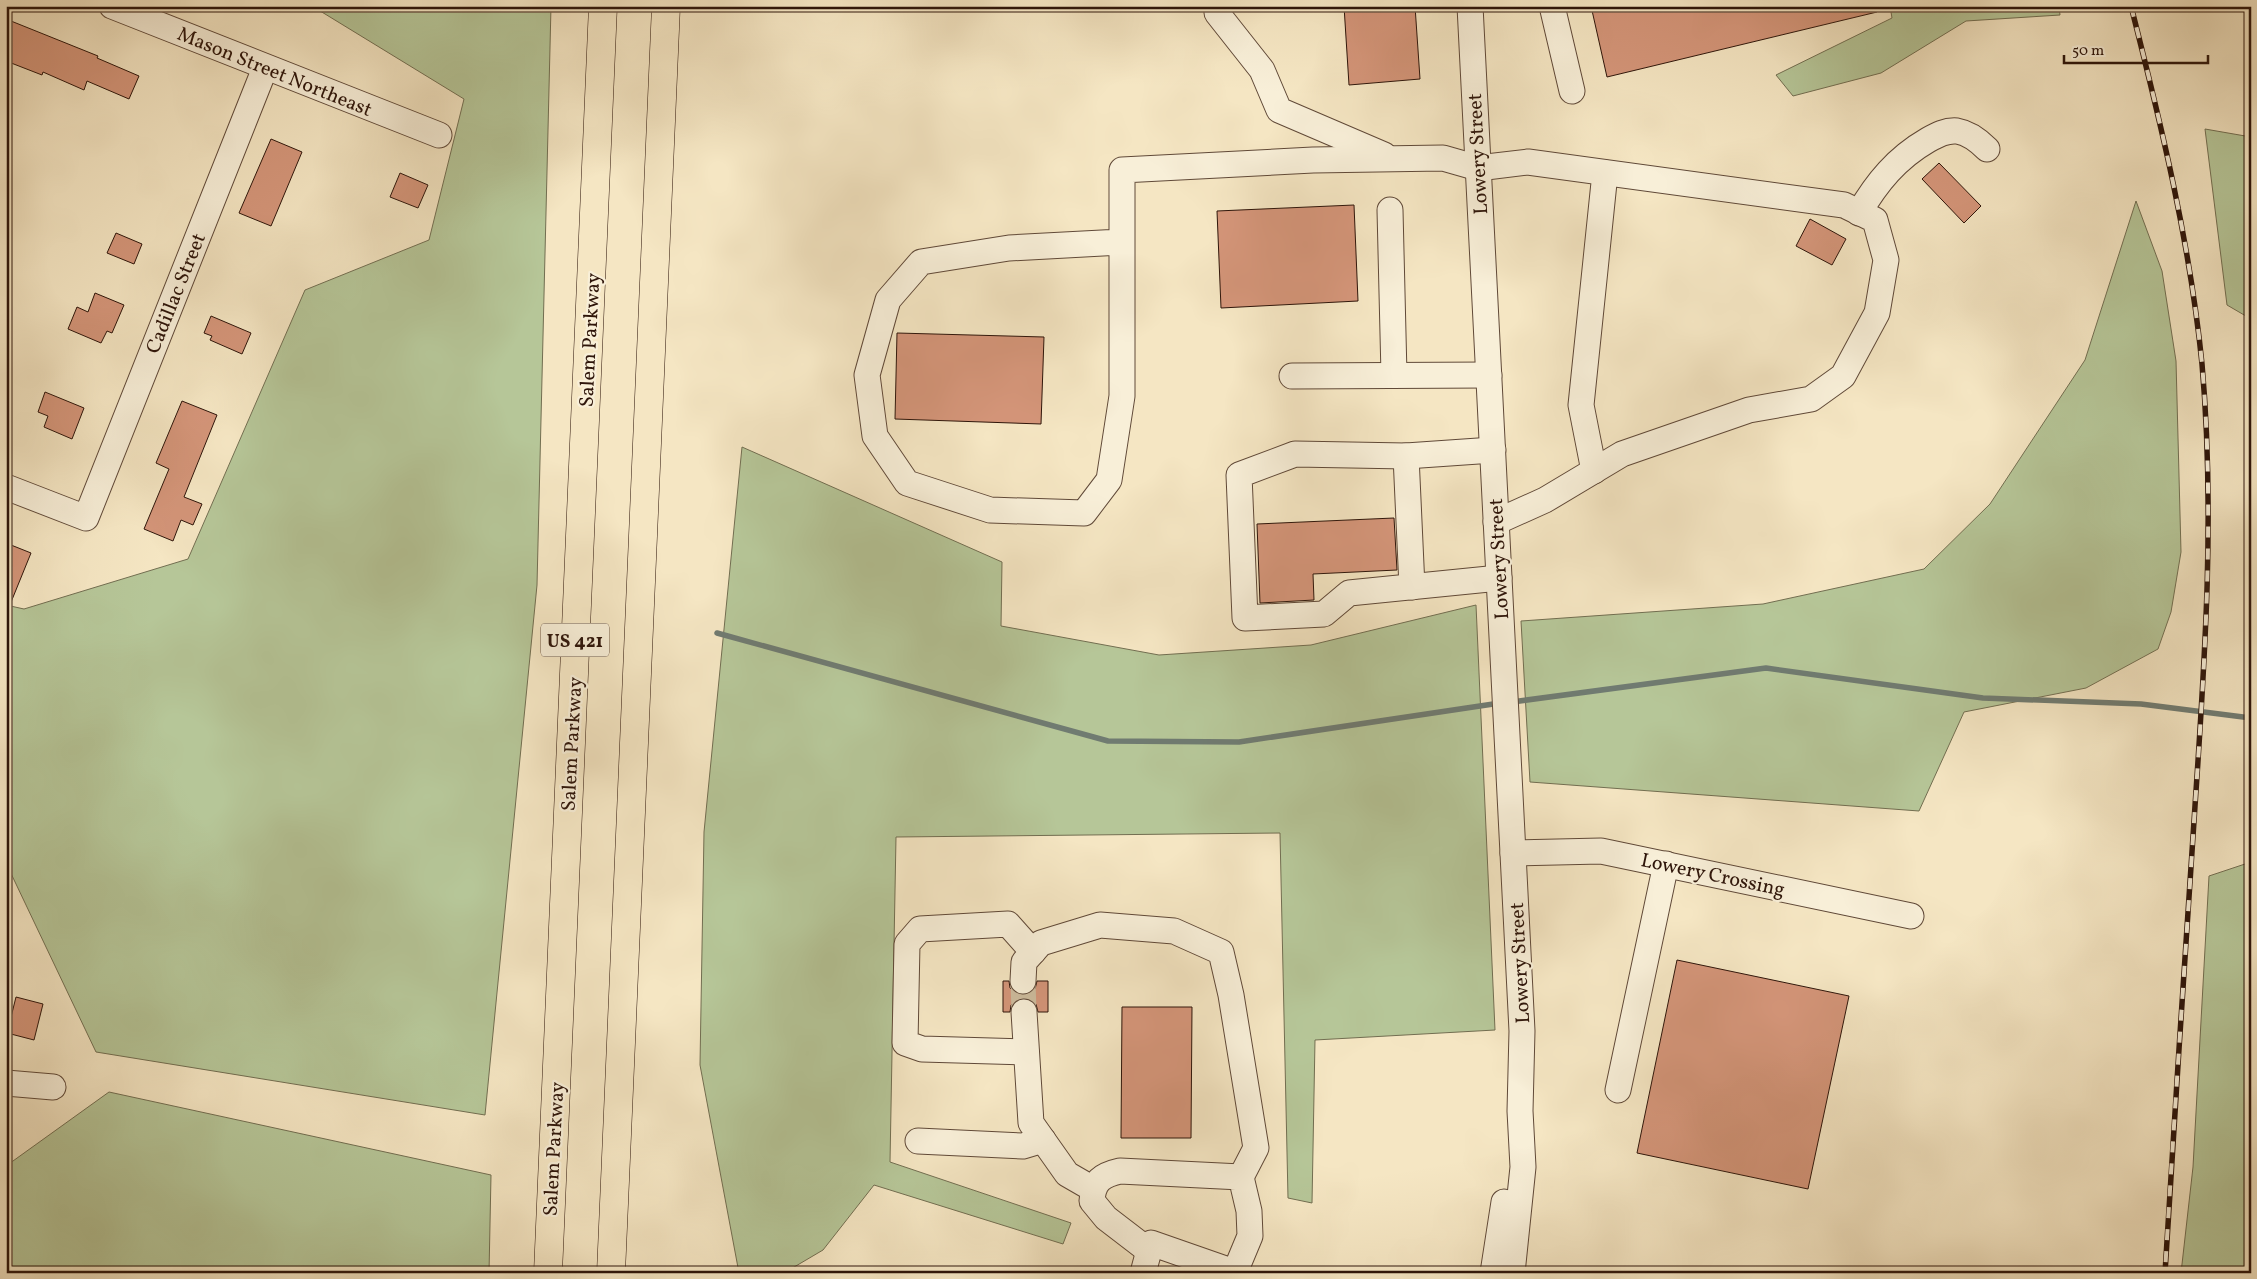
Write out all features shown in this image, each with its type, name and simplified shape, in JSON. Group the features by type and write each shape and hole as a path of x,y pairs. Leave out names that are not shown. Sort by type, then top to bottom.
{"highway":[{"name":"Salem Parkway","path":"548,1273 603,6"},
{"name":"US 421","path":"611,1273 666,6"}],"street":[{"name":"Mason Street Northeast","path":"112,6 439,136"},
{"path":"1217,6 1217,13 1262,70 1279,110 1392,158"},
{"name":"Lowery Street","path":"1470,6 1522,1031 1520,1112 1523,1167 1512,1273"},
{"path":"1552,6 1572,91"},
{"name":"Cadillac Street","path":"6,487 86,518 265,68"},
{"path":"1859,212 1872,191 1894,163 1915,147 1941,133 1958,131 1977,139 1987,149"},
{"path":"1121,242 1010,248 921,262 888,300 868,375 875,436 907,483 990,510 1084,513 1108,480 1122,396 1122,170 1313,160 1392,158 1443,158 1478,168 1528,162 1844,206 1875,220 1886,260 1877,313 1844,376 1811,399 1749,410 1622,454 1545,500 1496,522"},
{"path":"1594,471 1581,405 1605,173"},
{"path":"1390,210 1394,375"},
{"path":"1292,376 1489,375"},
{"path":"1493,450 1406,456 1295,454 1239,475 1245,618 1324,614 1349,593 1499,578"},
{"path":"1406,456 1412,587"},
{"name":"Lowery Crossing","path":"1513,853 1601,851 1910,916"},
{"path":"1618,1090 1666,864"},
{"path":"1026,1052 922,1049 905,1043 907,944 920,929 1008,924 1033,952"},
{"path":"1023,981 1024,962 1042,943 1100,925 1174,931 1221,952 1231,995 1256,1148 1241,1176 1249,1211 1250,1236 1236,1272 1147,1256 1106,1218 1092,1201 1093,1189 1105,1174 1120,1170 1241,1176"},
{"path":"1024,1012 1031,1123 1067,1174 1093,1189"},
{"path":"6,1083 53,1087"},
{"name":"Lowery Street","path":"1493,1273 1508,1166 1520,1112"},
{"path":"918,1141 1023,1146 1043,1140"}],"green space":[{"path":"312,6 551,6 537,585 485,1115 96,1052 6,863 6,605 24,609 188,559 305,290 429,240 464,99"},
{"path":"1890,6 2059,6 2060,15 1966,21 1881,73 1793,96 1776,75 1892,18"},
{"path":"2205,129 2251,137 2251,319 2227,305"},
{"path":"2136,201 2162,271 2176,361 2181,552 2171,612 2158,649 2086,688 1964,712 1919,811 1530,782 1521,621 1763,604 1924,569 1990,504 2085,360"},
{"path":"742,447 1002,562 1001,626 1159,655 1311,645 1476,605 1495,1030 1315,1040 1312,1203 1288,1198 1280,833 896,837 890,1162 1071,1223 1063,1244 874,1185 823,1250 784,1273 739,1273 700,1065 704,832"},
{"path":"2251,862 2251,1273 2181,1273 2193,1167 2209,876"},
{"path":"109,1092 491,1175 489,1273 6,1273 6,1166"}],"building":[{"path":"1344,6 1415,6 1420,79 1349,85"},
{"path":"1591,6 1876,6 1877,12 1607,77"},
{"path":"6,19 98,56 97,58 139,76 129,99 87,81 84,90 43,72 42,75 6,61"},
{"path":"271,139 302,152 271,226 239,213"},
{"path":"1939,163 1981,206 1964,223 1922,179"},
{"path":"400,173 428,185 418,208 390,197"},
{"path":"1354,205 1358,301 1221,308 1217,211"},
{"path":"1810,219 1846,239 1832,265 1796,246"},
{"path":"116,233 142,244 134,264 107,253"},
{"path":"95,293 124,305 112,333 107,331 101,343 68,329 77,307 88,312"},
{"path":"211,316 251,333 242,354 210,340 212,336 204,333"},
{"path":"897,333 1044,337 1041,424 895,419"},
{"path":"45,392 84,408 72,439 44,427 48,416 38,412"},
{"path":"182,401 217,415 184,497 202,504 193,525 181,520 173,541 144,529 169,469 156,463"},
{"path":"1394,518 1397,570 1313,574 1314,600 1260,603 1257,524"},
{"path":"6,543 31,553 7,612 6,612"},
{"path":"1677,960 1849,996 1808,1189 1637,1153"},
{"path":"1003,981 1009,981 1010,988 1015,993 1023,995 1030,994 1035,989 1037,981 1048,981 1048,1012 1038,1012 1036,1004 1030,999 1024,998 1016,1000 1011,1005 1010,1012 1003,1012"},
{"path":"16,997 43,1004 34,1040 7,1033"},
{"path":"1122,1007 1192,1007 1191,1138 1121,1138"}],"waterway":[{"path":"717,633 1108,741 1239,742 1500,703"},
{"path":"1512,702 1766,668 1983,698 2141,704 2251,718"}],"tunnel":[{"path":"1023,981 1024,1012"}],"railway":[{"path":"2131,6 2173,184 2190,274 2202,364 2208,474 2207,585 2202,696 2165,1273"}]}
